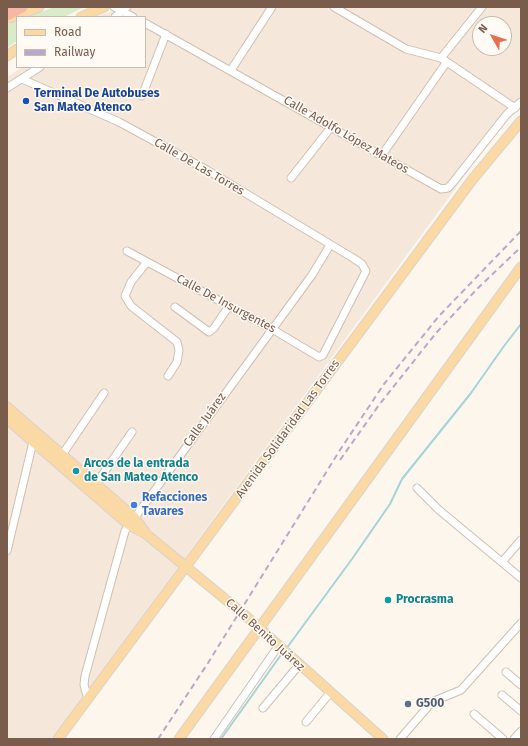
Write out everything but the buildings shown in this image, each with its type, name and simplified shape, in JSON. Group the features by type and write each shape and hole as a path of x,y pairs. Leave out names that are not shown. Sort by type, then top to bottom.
{"highway":[{"path":"7,15 22,7"}],"main road":[{"path":"7,19 39,7"},
{"path":"83,16 104,7"},
{"path":"7,56 16,50"},
{"name":"Avenida Solidaridad Las Torres","path":"58,739 472,180 521,121"},
{"path":"179,739 521,267"},
{"name":"Calle Benito Juárez","path":"7,407 96,484 132,522"},
{"name":"Calle Benito Juárez","path":"7,419 77,482 132,522 260,629 377,737"}],"street":[{"path":"114,7 125,9"},
{"path":"231,70 272,7"},
{"path":"334,7 406,49 443,60 516,108"},
{"path":"382,155 443,60 482,7"},
{"path":"116,16 125,9"},
{"name":"Calle Adolfo López Mateos","path":"146,24 441,188 448,188 508,114 521,102"},
{"path":"142,96 166,34"},
{"path":"7,88 38,68"},
{"name":"Calle De Las Torres","path":"22,79 119,122 207,170 362,264 366,271 323,355"},
{"path":"291,178 332,126"},
{"name":"Calle Juárez","path":"88,699 84,685 85,676 123,536 312,275 330,245"},
{"name":"Calle De Insurgentes","path":"127,251 272,329 316,356 323,355"},
{"path":"147,262 131,282 125,296 128,303 177,342 179,350 176,362 168,376"},
{"path":"175,307 209,332 214,328 229,306"},
{"path":"62,455 104,393"},
{"path":"96,484 132,432"},
{"path":"7,551 33,442"},
{"path":"77,482 84,474"},
{"path":"417,488 439,510 521,578"},
{"path":"502,562 521,540"},
{"path":"400,739 432,702 461,690 521,623"},
{"path":"214,739 283,649"},
{"path":"263,708 299,665"},
{"path":"506,672 521,685"},
{"path":"306,722 330,693"},
{"path":"502,695 521,710"},
{"path":"474,714 503,739"},
{"path":"514,739 521,731"}],"shaded area":[{"path":"124,7 521,7 521,99 52,739 7,739 7,77 20,68 146,68 146,16 99,16"}],"green space":[{"path":"54,7 84,7 66,16 31,16"},
{"path":"16,21 16,42 7,48 7,25"}],"waterway":[{"path":"286,649 390,504 402,479 471,393 521,324"},
{"path":"221,739 283,652"}],"railway":[{"path":"158,739 208,663 340,450 384,384 439,316 521,231"},
{"path":"340,460 379,405 436,333 478,288 521,247"}],"place":[{"name":"Terminal De Autobuses San Mateo Atenco","path":"26,101"},
{"name":"Arcos de la entrada de San Mateo Atenco","path":"76,471"},
{"name":"Refacciones Tavares","path":"134,505"},
{"name":"Procrasma","path":"388,600"},
{"name":"G500","path":"408,704"}]}
